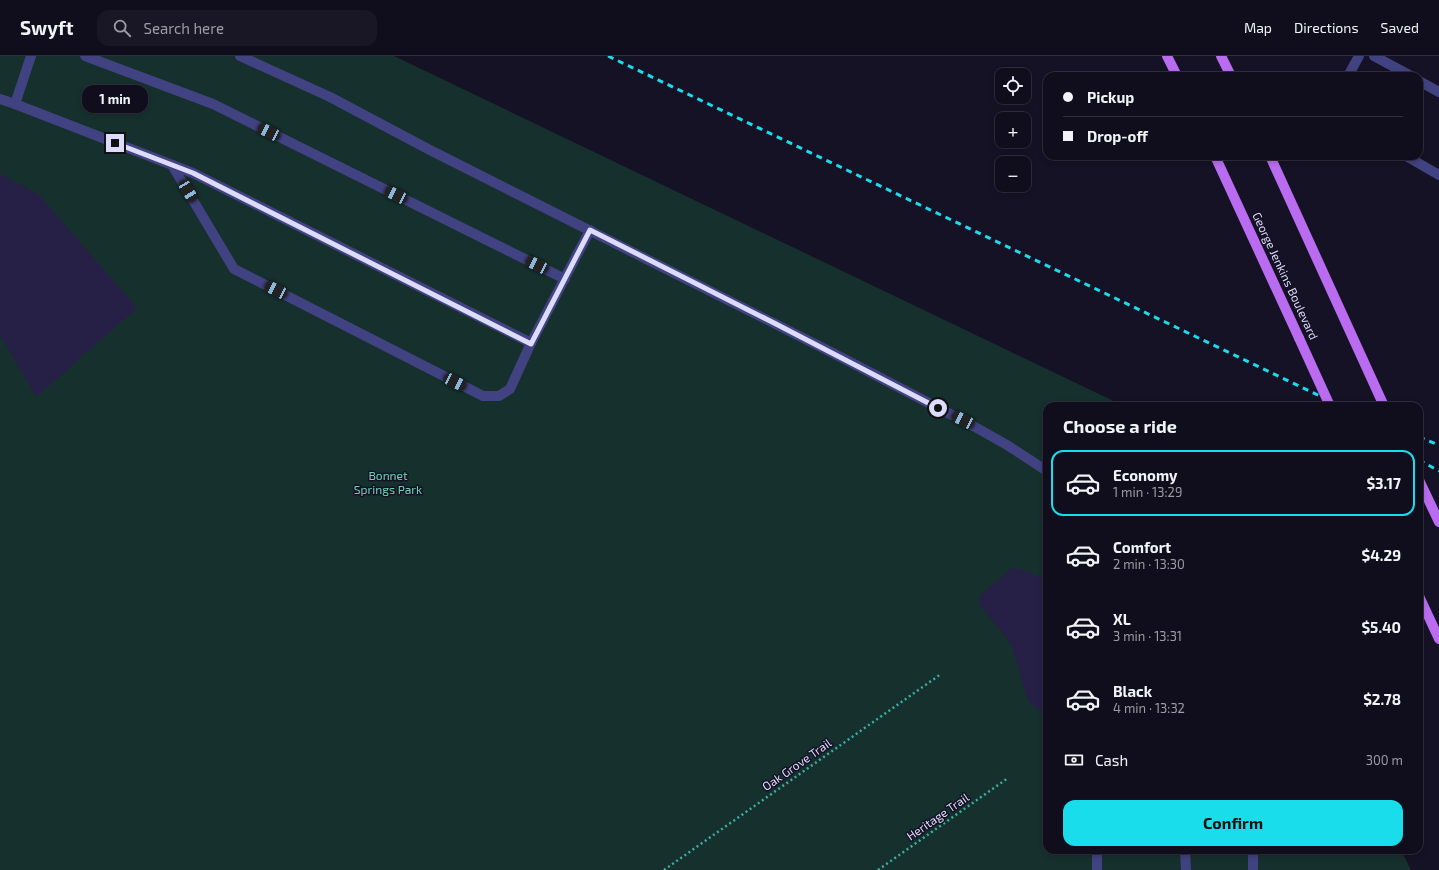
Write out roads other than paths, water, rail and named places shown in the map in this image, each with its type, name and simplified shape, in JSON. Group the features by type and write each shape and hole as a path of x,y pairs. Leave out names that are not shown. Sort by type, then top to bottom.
{"main road":[{"path":"1168,56 1175,72"},
{"path":"1221,56 1229,72"},
{"name":"George Jenkins Boulevard","path":"1217,160 1328,402"},
{"path":"1272,160 1382,402"},
{"path":"1423,488 1439,522"},
{"path":"1423,605 1439,639"}],"street":[{"path":"15,104 31,56"},
{"path":"85,56 213,104 565,279"},
{"path":"240,56 330,97 742,307 975,427 1007,445 1043,468"},
{"path":"1350,72 1359,56"},
{"path":"1374,56 1404,72"},
{"path":"1423,83 1439,92"},
{"path":"0,99 200,176 531,344"},
{"path":"1413,160 1439,175"},
{"path":"172,165 234,269 483,396 499,396 510,389 531,344 590,230"},
{"path":"1097,870 1098,854"},
{"path":"1186,854 1186,870"},
{"path":"1253,854 1253,870"}],"railway":[{"path":"608,56 1333,402"},
{"path":"1423,439 1439,445"},
{"path":"1423,462 1439,471"}],"park label":[{"name":"Bonnet Springs Park","path":"388,483"}]}
